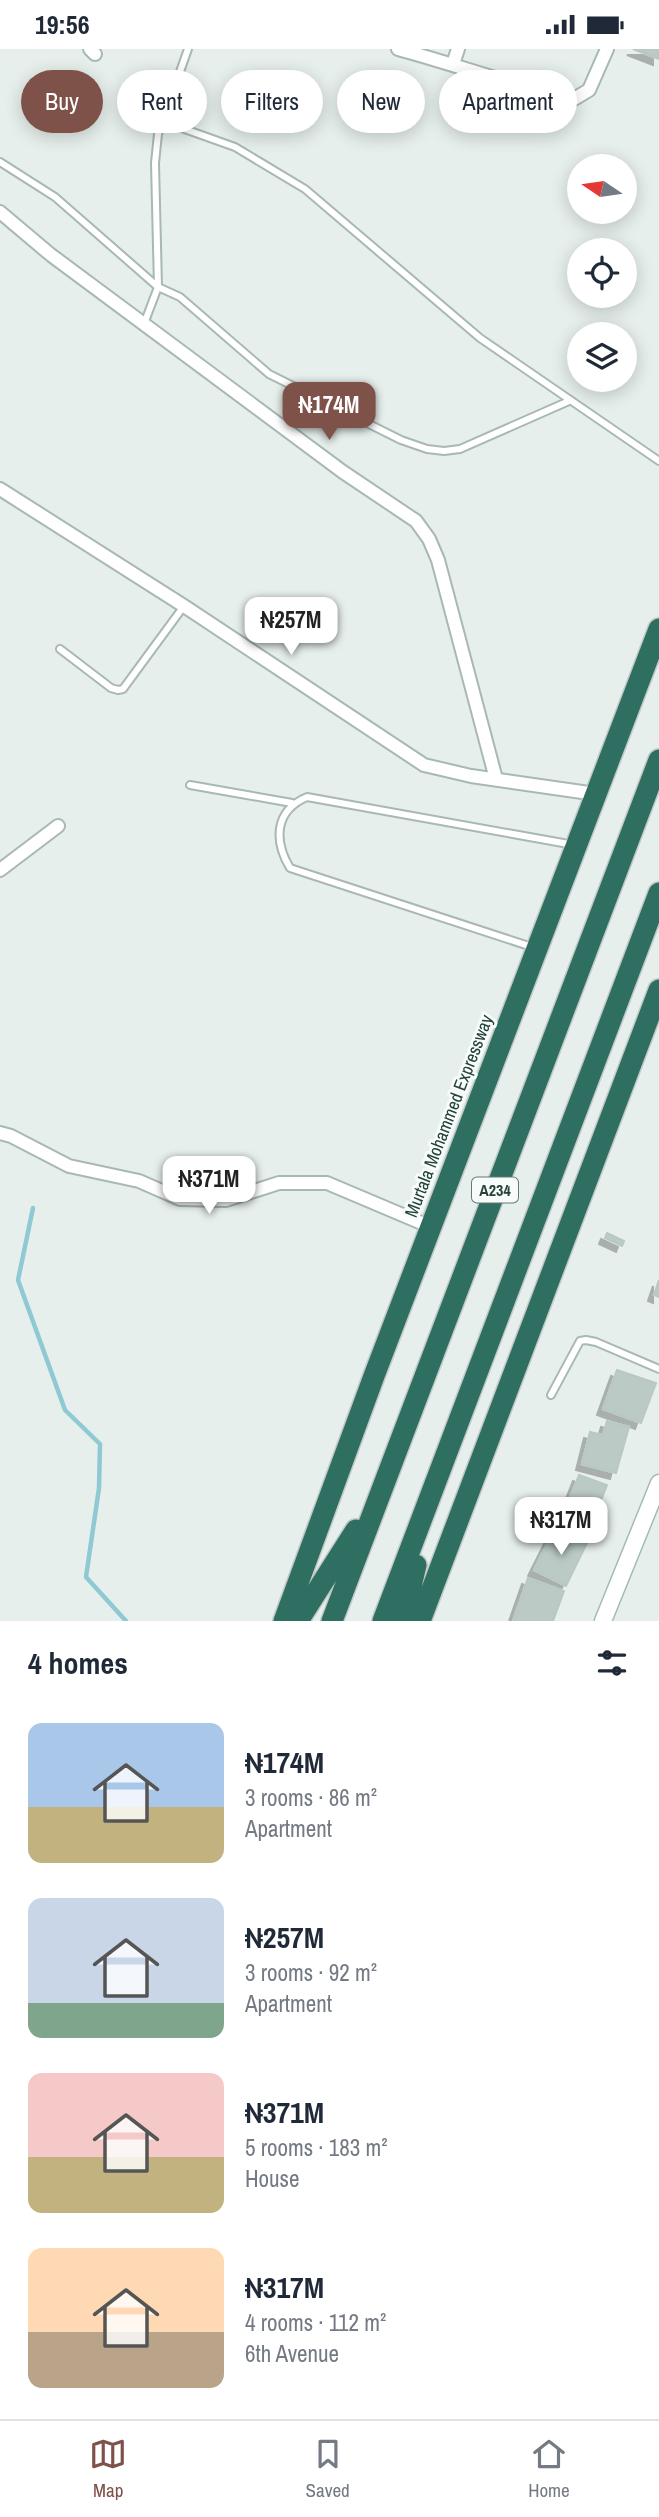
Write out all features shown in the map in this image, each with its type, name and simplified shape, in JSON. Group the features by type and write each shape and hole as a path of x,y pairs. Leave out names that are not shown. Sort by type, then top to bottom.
{"highway":[{"name":"Murtala Mohammed Expressway","path":"284,1621 659,629"},
{"name":"A234","path":"332,1621 659,760"},
{"name":"A234","path":"383,1621 659,893"},
{"path":"420,1621 659,990"},
{"path":"298,1621 380,1493"},
{"path":"403,1621 431,1494"}],"street":[{"path":"398,49 537,91 573,99 589,90 607,49"},
{"path":"453,64 458,49"},
{"path":"0,212 51,255 343,473 416,521 429,538 438,560 496,779"},
{"path":"2,493 184,606 424,765 596,794"},
{"path":"0,870 58,826"},
{"path":"0,1133 69,1166 139,1181 180,1199 226,1200 279,1183 327,1183 431,1227"},
{"path":"603,1621 659,1483"}],"lane":[{"path":"180,70 188,49"},
{"path":"144,324 158,287 155,163 160,133"},
{"path":"200,133 235,147 305,189 480,338 659,461"},
{"path":"0,162 55,197 158,287 180,297 269,374 401,440 427,449 460,449 569,401"},
{"path":"60,649 111,688 122,689 184,606"},
{"path":"190,785 292,803 307,797 576,845"},
{"path":"292,803 282,818 280,850 290,868 537,949"},
{"path":"551,1395 580,1341 596,1342 659,1369"}],"building":[{"path":"633,49 659,49 659,59"},
{"path":"607,1233 624,1241 622,1246 605,1238"},
{"path":"659,1280 659,1297 654,1295"},
{"path":"617,1370 656,1383 641,1423 603,1409"},
{"path":"607,1421 629,1427 616,1473 582,1464 590,1432 603,1435"},
{"path":"579,1475 607,1485 590,1529 562,1518"},
{"path":"555,1528 587,1543 566,1586 534,1570"},
{"path":"528,1578 564,1591 553,1621 513,1621"}],"waterway":[{"path":"33,1208 18,1280 65,1410 100,1444 99,1488 86,1577 126,1621"}]}
